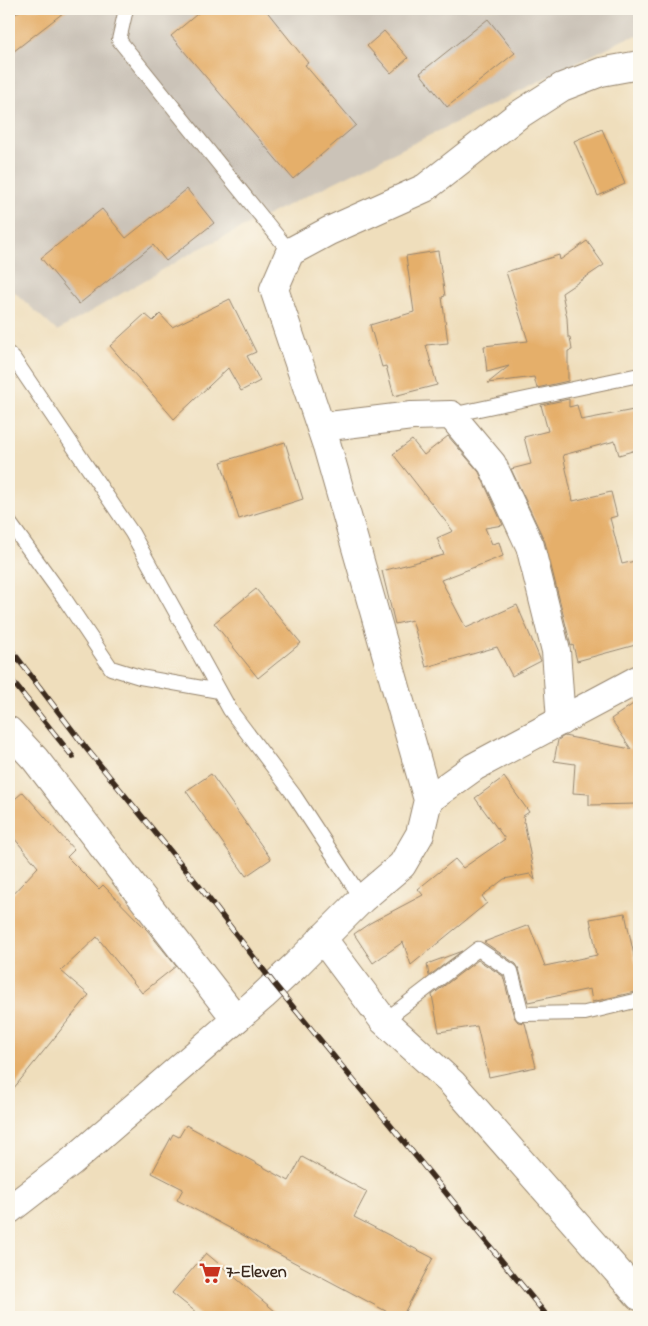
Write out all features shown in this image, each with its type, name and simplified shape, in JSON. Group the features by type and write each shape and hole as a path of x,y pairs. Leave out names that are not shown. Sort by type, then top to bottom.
{"street":[{"path":"9,1210 71,1162 296,965 362,900 402,865 420,834 428,800 321,427 274,289 290,252 329,231 425,188 517,116 562,87 601,72 639,65"},
{"path":"321,427 412,416 451,415 492,464 530,546 556,651 561,721"},
{"path":"428,800 474,767 639,679"},
{"path":"9,731 36,759 236,1019"},
{"path":"322,938 384,1021 452,1084 639,1296"}],"lane":[{"path":"126,9 119,40 290,252"},
{"path":"9,354 132,532 230,710 294,795 362,900"},
{"path":"451,415 639,375"},
{"path":"9,522 64,598 111,668 140,677 219,690"},
{"path":"384,1021 478,949 511,971 522,1014 585,1013 639,1000"}],"shaded area":[{"path":"9,9 639,9 639,36 627,38 195,251 57,331 9,287"}],"building":[{"path":"22,9 68,9 9,55 9,19"},
{"path":"203,9 265,9 308,63 305,65 356,125 293,179 171,36"},
{"path":"488,19 515,53 447,107 420,73"},
{"path":"384,31 408,58 391,73 367,46"},
{"path":"602,129 625,184 598,196 574,141"},
{"path":"187,189 214,223 166,261 153,245 79,304 41,258 102,209 126,238"},
{"path":"587,241 604,265 562,293 567,318 568,337 570,337 572,350 568,351 568,381 537,388 534,377 488,383 509,366 487,372 484,346 528,341 506,272 559,255 560,260"},
{"path":"438,251 445,296 442,297 448,343 426,345 437,385 394,396 386,366 382,367 370,325 414,312 406,256"},
{"path":"230,299 256,352 247,356 260,381 241,391 228,368 174,419 110,346 145,314 153,321 160,314 172,327"},
{"path":"569,399 569,407 577,405 581,420 639,409 639,449 619,455 615,441 563,455 573,501 611,492 617,516 610,518 622,564 639,560 639,644 577,661 573,645 571,646 545,542 511,469 531,464 524,437 548,431 541,405"},
{"path":"448,436 479,472 503,525 485,528 492,544 499,542 503,556 441,580 466,628 517,605 541,661 512,676 497,647 426,667 412,620 395,624 382,571 444,555 437,538 453,531 393,454 412,440 424,455"},
{"path":"285,442 303,499 239,519 221,462"},
{"path":"256,589 301,643 258,678 214,623"},
{"path":"639,700 639,804 589,805 589,794 573,793 575,764 554,761 558,740 564,736 631,749 611,719"},
{"path":"211,774 271,859 246,876 186,791"},
{"path":"504,777 529,812 523,816 535,880 530,874 504,879 482,896 487,903 411,965 403,942 373,963 354,934 370,923 423,895 418,889 455,859 463,868 505,839 475,798"},
{"path":"23,792 74,850 67,857 99,889 103,885 147,930 176,966 142,993 97,937 61,971 89,995 9,1094 9,898 38,867 9,832 9,804"},
{"path":"625,913 636,965 639,964 639,991 592,1002 590,989 528,1002 516,964 484,942 529,925 545,966 597,955 590,919"},
{"path":"462,951 429,976 427,964"},
{"path":"478,960 503,976 514,1017 518,1022 525,1023 536,1067 489,1077 477,1026 439,1032 432,995"},
{"path":"186,1125 289,1181 302,1157 367,1192 354,1217 433,1258 402,1317 397,1317 177,1200 183,1189 152,1173 173,1134 179,1137"},
{"name":"7-Eleven","path":"206,1253 282,1317 202,1317 172,1293"}],"railway":[{"path":"9,647 86,748 199,886 275,985 548,1317"},
{"path":"9,677 73,757"}],"place":[{"name":"7-Eleven","path":"210,1273"}]}
